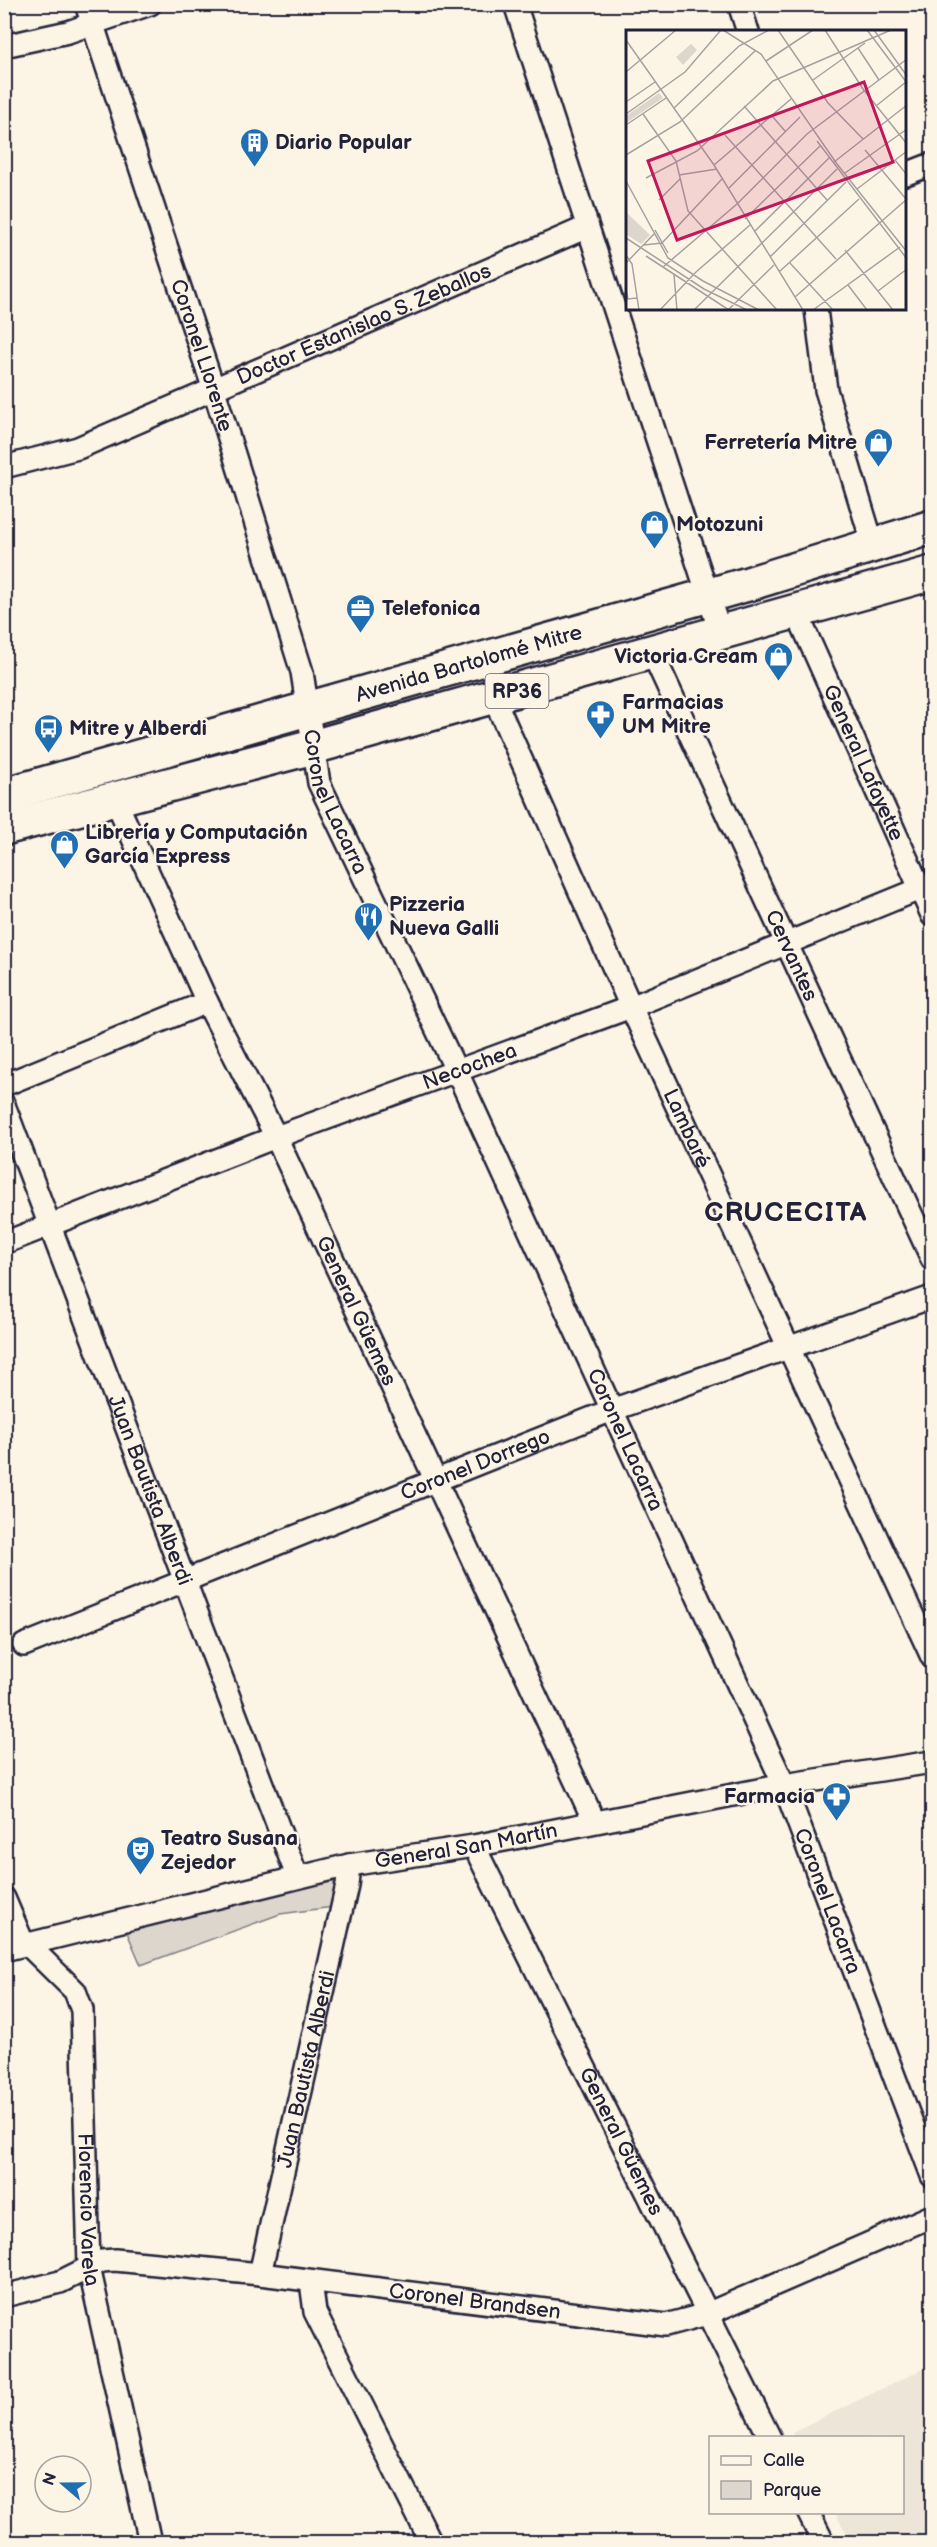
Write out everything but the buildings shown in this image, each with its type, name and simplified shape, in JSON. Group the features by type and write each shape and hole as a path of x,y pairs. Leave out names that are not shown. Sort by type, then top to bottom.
{"main road":[{"name":"Avenida Bartolomé Mitre","path":"4,795 307,710 933,527"},
{"name":"Avenida Bartolomé Mitre","path":"4,828 313,747 933,573"}],"street":[{"path":"4,46 89,14 150,4"},
{"path":"515,4 720,632"},
{"path":"739,4 747,30"},
{"name":"Coronel Llorente","path":"89,14 214,390 302,672 307,710"},
{"path":"907,174 933,164"},
{"name":"Doctor Estanislao S. Zeballos","path":"4,468 78,448 587,227"},
{"path":"816,310 826,390 873,545"},
{"name":"General Lafayette","path":"796,611 926,886 933,915"},
{"name":"Cervantes","path":"652,652 933,1259"},
{"name":"Lambaré","path":"493,696 631,1007 933,1657"},
{"name":"Coronel Lacarra","path":"307,710 319,783 456,1070 784,1785 933,2176"},
{"name":"General Güemes","path":"115,799 207,1002 276,1137 594,1821"},
{"name":"Necochea","path":"4,1243 276,1137 631,1007 787,941 926,886"},
{"path":"4,1085 207,1002"},
{"name":"Juan Bautista Alberdi","path":"4,1106 186,1579 297,1876"},
{"name":"Coronel Dorrego","path":"24,1645 612,1410 933,1297"},
{"name":"General San Martín","path":"4,1950 349,1864 474,1846 784,1785 933,1762"},
{"name":"General Güemes","path":"474,1846 769,2436"},
{"name":"Juan Bautista Alberdi","path":"260,2274 347,1886 349,1864"},
{"name":"Florencio Varela","path":"4,1898 16,1928 26,1945 75,1991 82,2010 89,2267 150,2542"},
{"name":"Coronel Brandsen","path":"4,2296 60,2282 102,2261 115,2260 260,2274 666,2325 707,2314 933,2216"},
{"path":"311,2282 315,2312 431,2542"},
{"path":"809,2514 824,2542"}],"shaded area":[{"path":"932,2365 932,2542 852,2542 836,2514 904,2514 904,2436 794,2436 792,2432"}],"green space":[{"path":"326,1877 337,1886 333,1907 280,1914 141,1965 126,1930"}],"place":[{"name":"Diario Popular","path":"254,168"},
{"name":"Ferretería Mitre","path":"878,468"},
{"name":"Motozuni","path":"655,550"},
{"name":"Telefonica","path":"361,634"},
{"name":"Victoria Cream","path":"779,682"},
{"name":"Farmacias UM Mitre","path":"601,740"},
{"name":"Mitre y Alberdi","path":"48,754"},
{"name":"Librería y Computación García Express","path":"64,870"},
{"name":"Pizzeria Nueva Galli","path":"368,942"},
{"name":"Farmacia","path":"836,1822"},
{"name":"Teatro Susana Zejedor","path":"140,1876"}],"district":[{"name":"CRUCECITA","path":"786,1212"}]}
